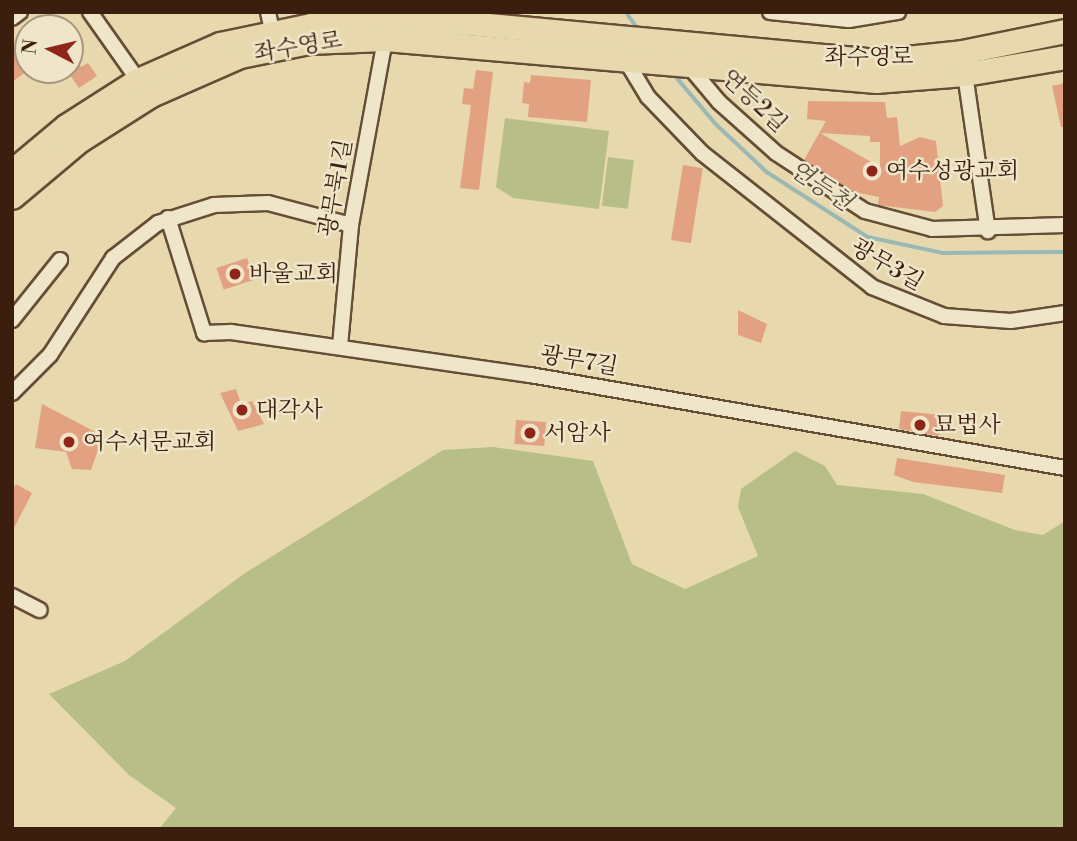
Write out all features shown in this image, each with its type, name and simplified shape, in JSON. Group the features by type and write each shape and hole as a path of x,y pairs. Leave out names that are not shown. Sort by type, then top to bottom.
{"main road":[{"name":"좌수영로","path":"12,171 66,126 138,80 270,22 385,24 615,37 877,71 1065,31"},
{"name":"좌수영로","path":"12,197 117,116 206,68 274,47 385,24 625,60 688,65 965,74 1065,57"}],"street":[{"path":"12,18 20,12"},
{"path":"90,12 138,80"},
{"path":"770,12 827,20 898,12"},
{"name":"광무북1길","path":"340,346 351,225 385,24"},
{"name":"광무3길","path":"615,37 625,60 648,97 702,153 872,287 944,316 1011,321 1065,313"},
{"name":"연등2길","path":"688,65 740,123 841,200 913,227 988,231 1065,225"},
{"path":"965,74 988,231"},
{"path":"12,393 19,379 55,349 113,258 168,218 214,205 268,203 351,225"},
{"name":"광무7길","path":"168,218 202,332 340,346 1065,468"},
{"path":"12,320 60,260"},
{"path":"12,596 40,610"}],"green space":[{"path":"505,118 609,131 599,209 513,198 496,187"},
{"path":"608,157 634,160 628,209 602,206"},
{"path":"493,447 593,461 632,564 685,589 758,556 738,507 741,489 795,451 825,466 837,485 923,494 1015,530 1043,535 1065,521 1065,829 159,829 176,808 129,775 49,694 125,661 245,573 443,450"}],"building":[{"path":"12,50 14,81 12,82"},
{"path":"88,63 97,76 79,88 76,84 84,84 84,65"},
{"path":"476,70 493,72 479,190 460,188 471,105 462,104 464,88 473,89"},
{"path":"531,75 591,80 587,122 528,117 529,104 522,103 524,82 530,83"},
{"path":"1065,83 1065,127 1061,127 1052,86"},
{"name":"여수성광교회","path":"808,101 885,102 887,118 897,117 900,146 920,137 936,141 943,206 935,212 878,205 879,197 854,192 804,160 826,121 807,119","holes":["820,133 870,136 870,142 880,142 880,167"]},
{"path":"683,165 703,168 691,243 671,240"},
{"name":"바울교회","path":"247,258 254,280 224,290 217,268"},
{"path":"738,310 767,324 761,343 738,335"},
{"name":"대각사","path":"236,389 241,404 252,401 264,424 238,431 220,393"},
{"name":"여수서문교회","path":"42,404 103,436 91,470 72,469 66,452 35,448"},
{"name":"묘법사","path":"901,411 941,415 939,436 899,429"},
{"name":"서암사","path":"516,420 546,422 544,446 514,444"},
{"path":"897,458 1005,475 1002,493 913,482 894,475"},
{"path":"16,484 32,493 12,532 12,490"}],"waterway":[{"name":"연등천","path":"626,12 639,30"},
{"name":"연등천","path":"672,72 716,124 767,172 868,237 943,253 1065,252"}],"place":[{"name":"여수성광교회","path":"872,171"},
{"name":"바울교회","path":"235,274"},
{"name":"대각사","path":"242,410"},
{"name":"묘법사","path":"920,425"},
{"name":"서암사","path":"530,433"},
{"name":"여수서문교회","path":"69,442"}]}
